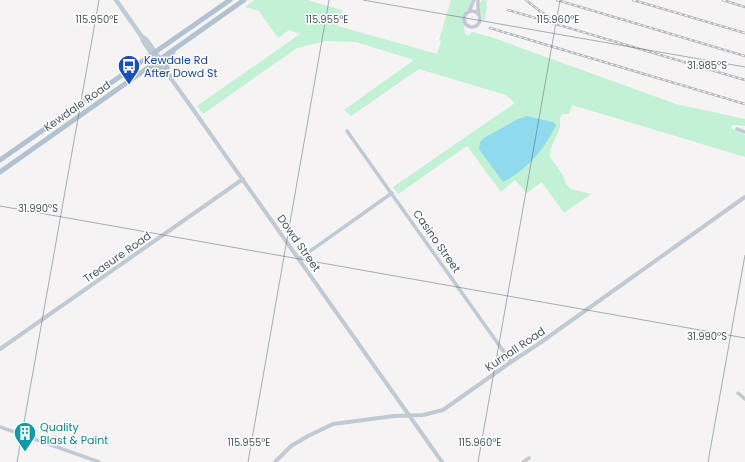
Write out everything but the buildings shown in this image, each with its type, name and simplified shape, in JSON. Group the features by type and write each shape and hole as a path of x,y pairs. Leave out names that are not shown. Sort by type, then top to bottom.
{"main road":[{"name":"Dowd Street","path":"116,0 158,60"},
{"name":"Kewdale Road","path":"0,160 230,0"},
{"name":"Kewdale Road","path":"0,172 244,0"},
{"path":"144,70 155,68 166,70 167,60 176,48"},
{"path":"76,107 87,105 92,108"}],"street":[{"path":"474,0 464,20 466,25 471,27 475,27 481,20 479,15 478,0"},
{"path":"468,12 473,11 479,15"},
{"name":"Dowd Street","path":"158,60 442,462"},
{"path":"737,129 745,132"},
{"name":"Casino Street","path":"347,131 511,362"},
{"name":"Treasure Road","path":"0,349 243,179"},
{"path":"299,259 392,193"},
{"name":"Kurnall Road","path":"275,462 291,446 333,424 394,416 423,415 443,410 745,198"},
{"path":"738,393 745,399"},
{"path":"0,427 98,462"},
{"path":"523,462 529,458"}],"green space":[{"path":"255,0 307,0 342,10 338,26 437,54 441,41 439,40 451,0 473,0 463,16 465,34 468,36 472,32 491,37 676,104 745,119 745,126 732,125 731,128 745,135 745,157 572,105 569,114 563,114 560,117 560,128 550,150 550,157 563,175 566,184 571,189 591,194 564,213 542,182 527,193 515,180 501,192 467,146 398,194 393,187 515,103 506,95 419,69 351,116 344,110 414,60 356,42 326,41 297,48 203,114 197,106 300,34 289,30 278,38 259,11 245,7"},
{"path":"483,0 488,1 486,3 485,19 483,21 479,6"}],"water":[{"path":"527,116 553,122 556,125 541,151 528,165 503,182 479,149 480,142 484,138 518,119"}],"railway":[{"path":"526,0 541,12 554,19"},
{"path":"557,0 745,56"},
{"path":"633,0 745,33"},
{"path":"723,0 745,7"},
{"path":"508,10 745,80"},
{"path":"490,28 745,104"}],"place":[{"name":"Kewdale Rd After Dowd St","path":"129,86"},
{"name":"Quality Blast & Paint","path":"25,452"}]}
